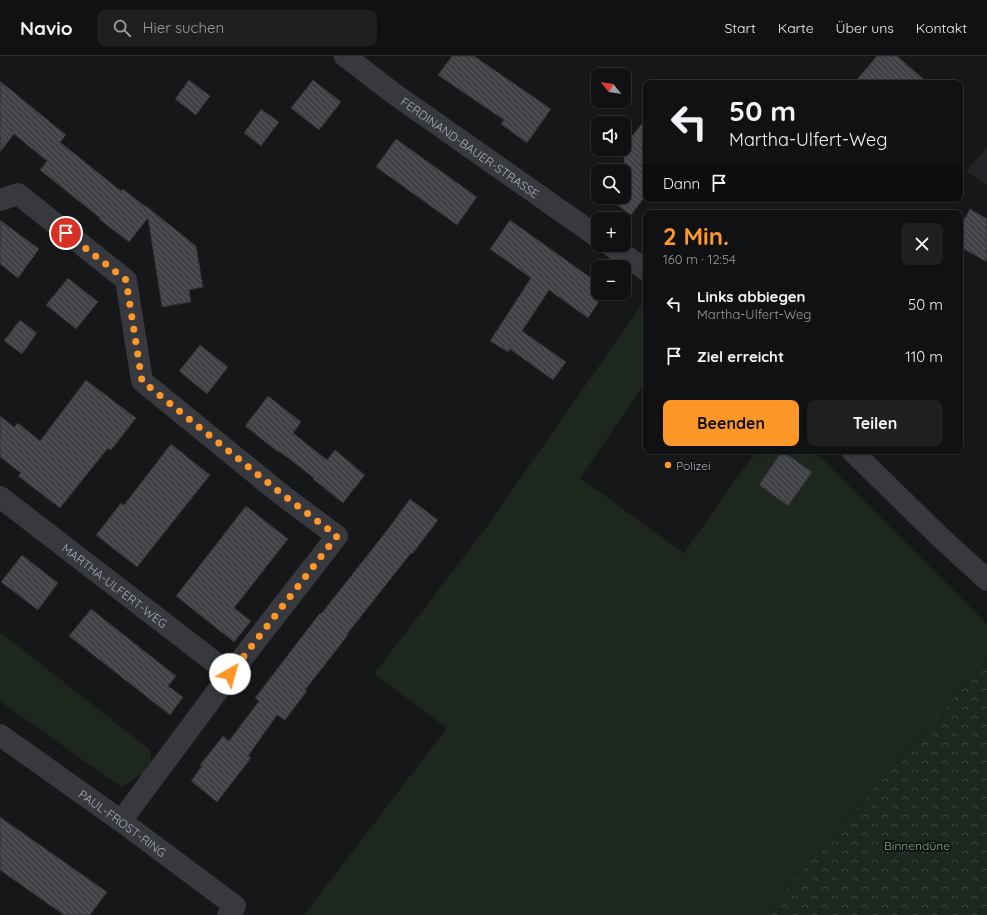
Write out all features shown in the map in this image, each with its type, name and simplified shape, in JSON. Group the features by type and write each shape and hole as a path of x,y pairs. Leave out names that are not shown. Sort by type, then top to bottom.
{"street":[{"name":"FERDINAND-BAUER-STRASSE","path":"345,56 393,93 591,232"},
{"path":"0,200 18,194 126,280 142,381 282,494 337,536 230,674 121,821"},
{"path":"620,252 643,268"},
{"path":"855,454 935,532 987,580"},
{"name":"MARTHA-ULFERT-WEG","path":"0,497 230,674"},
{"name":"PAUL-FROST-RING","path":"0,735 121,821 234,906 228,915"}],"shaded area":[{"path":"987,147 987,185 966,172"}],"green space":[{"path":"643,303 643,385 580,478 684,553 754,454 817,454 987,624 987,660 764,915 304,915 447,728 374,674 488,525"},
{"path":"0,632 149,749 152,762 144,773 121,787 0,701"},
{"name":"Binnendüne","path":"987,660 987,915 764,915"}],"building":[{"path":"452,56 474,56 551,109 527,143 501,124 504,120 438,75"},
{"path":"877,56 897,56 925,80 857,80"},
{"path":"189,80 210,96 196,115 175,99"},
{"path":"313,80 341,102 319,130 291,108"},
{"path":"0,81 66,135 60,142 121,191 123,189 196,246 203,287 189,290 191,302 162,307 148,218 129,242 40,170 47,161 14,134 0,152"},
{"path":"261,109 279,122 261,146 244,133"},
{"path":"643,122 643,199 631,215 631,212 627,212 616,204 631,204 631,164 624,164 624,156 631,156 631,138"},
{"path":"396,139 477,197 457,225 376,167"},
{"path":"970,209 987,219 987,262 963,249 963,222"},
{"path":"0,220 39,249 18,278 0,264"},
{"path":"510,220 591,278 591,300 598,300 598,303 588,318 549,290 522,331 566,362 553,380 510,349 508,352 490,341 531,278 490,249"},
{"path":"68,278 98,302 76,329 46,305"},
{"path":"20,320 37,333 22,354 4,341"},
{"path":"200,345 228,367 207,394 179,371"},
{"path":"86,380 136,418 111,450 108,448 60,508 18,476 21,473 0,457 0,416 14,427 18,423 40,441"},
{"path":"268,396 301,422 293,433 327,460 335,450 365,475 343,503 313,479 314,478 245,426"},
{"path":"171,444 210,475 137,567 96,535 121,503 124,505"},
{"path":"780,454 786,454 812,472 788,506 759,485"},
{"path":"410,499 438,520 347,634 348,635 305,690 307,691 285,720 277,715 248,756 251,758 217,802 191,781 202,766 200,765 223,736 229,741 259,701 255,698"},
{"path":"246,506 288,539 234,608 251,621 234,642 176,596"},
{"path":"22,555 58,583 38,610 1,582"},
{"path":"91,609 176,676 168,686 183,697 170,715 69,636"},
{"path":"0,817 107,892 90,915 64,915 0,870"}],"place":[{"name":"Polizei","path":"668,465"}],"route":[{"path":"66,233 126,280 142,381 282,494 337,536 230,674"}]}
